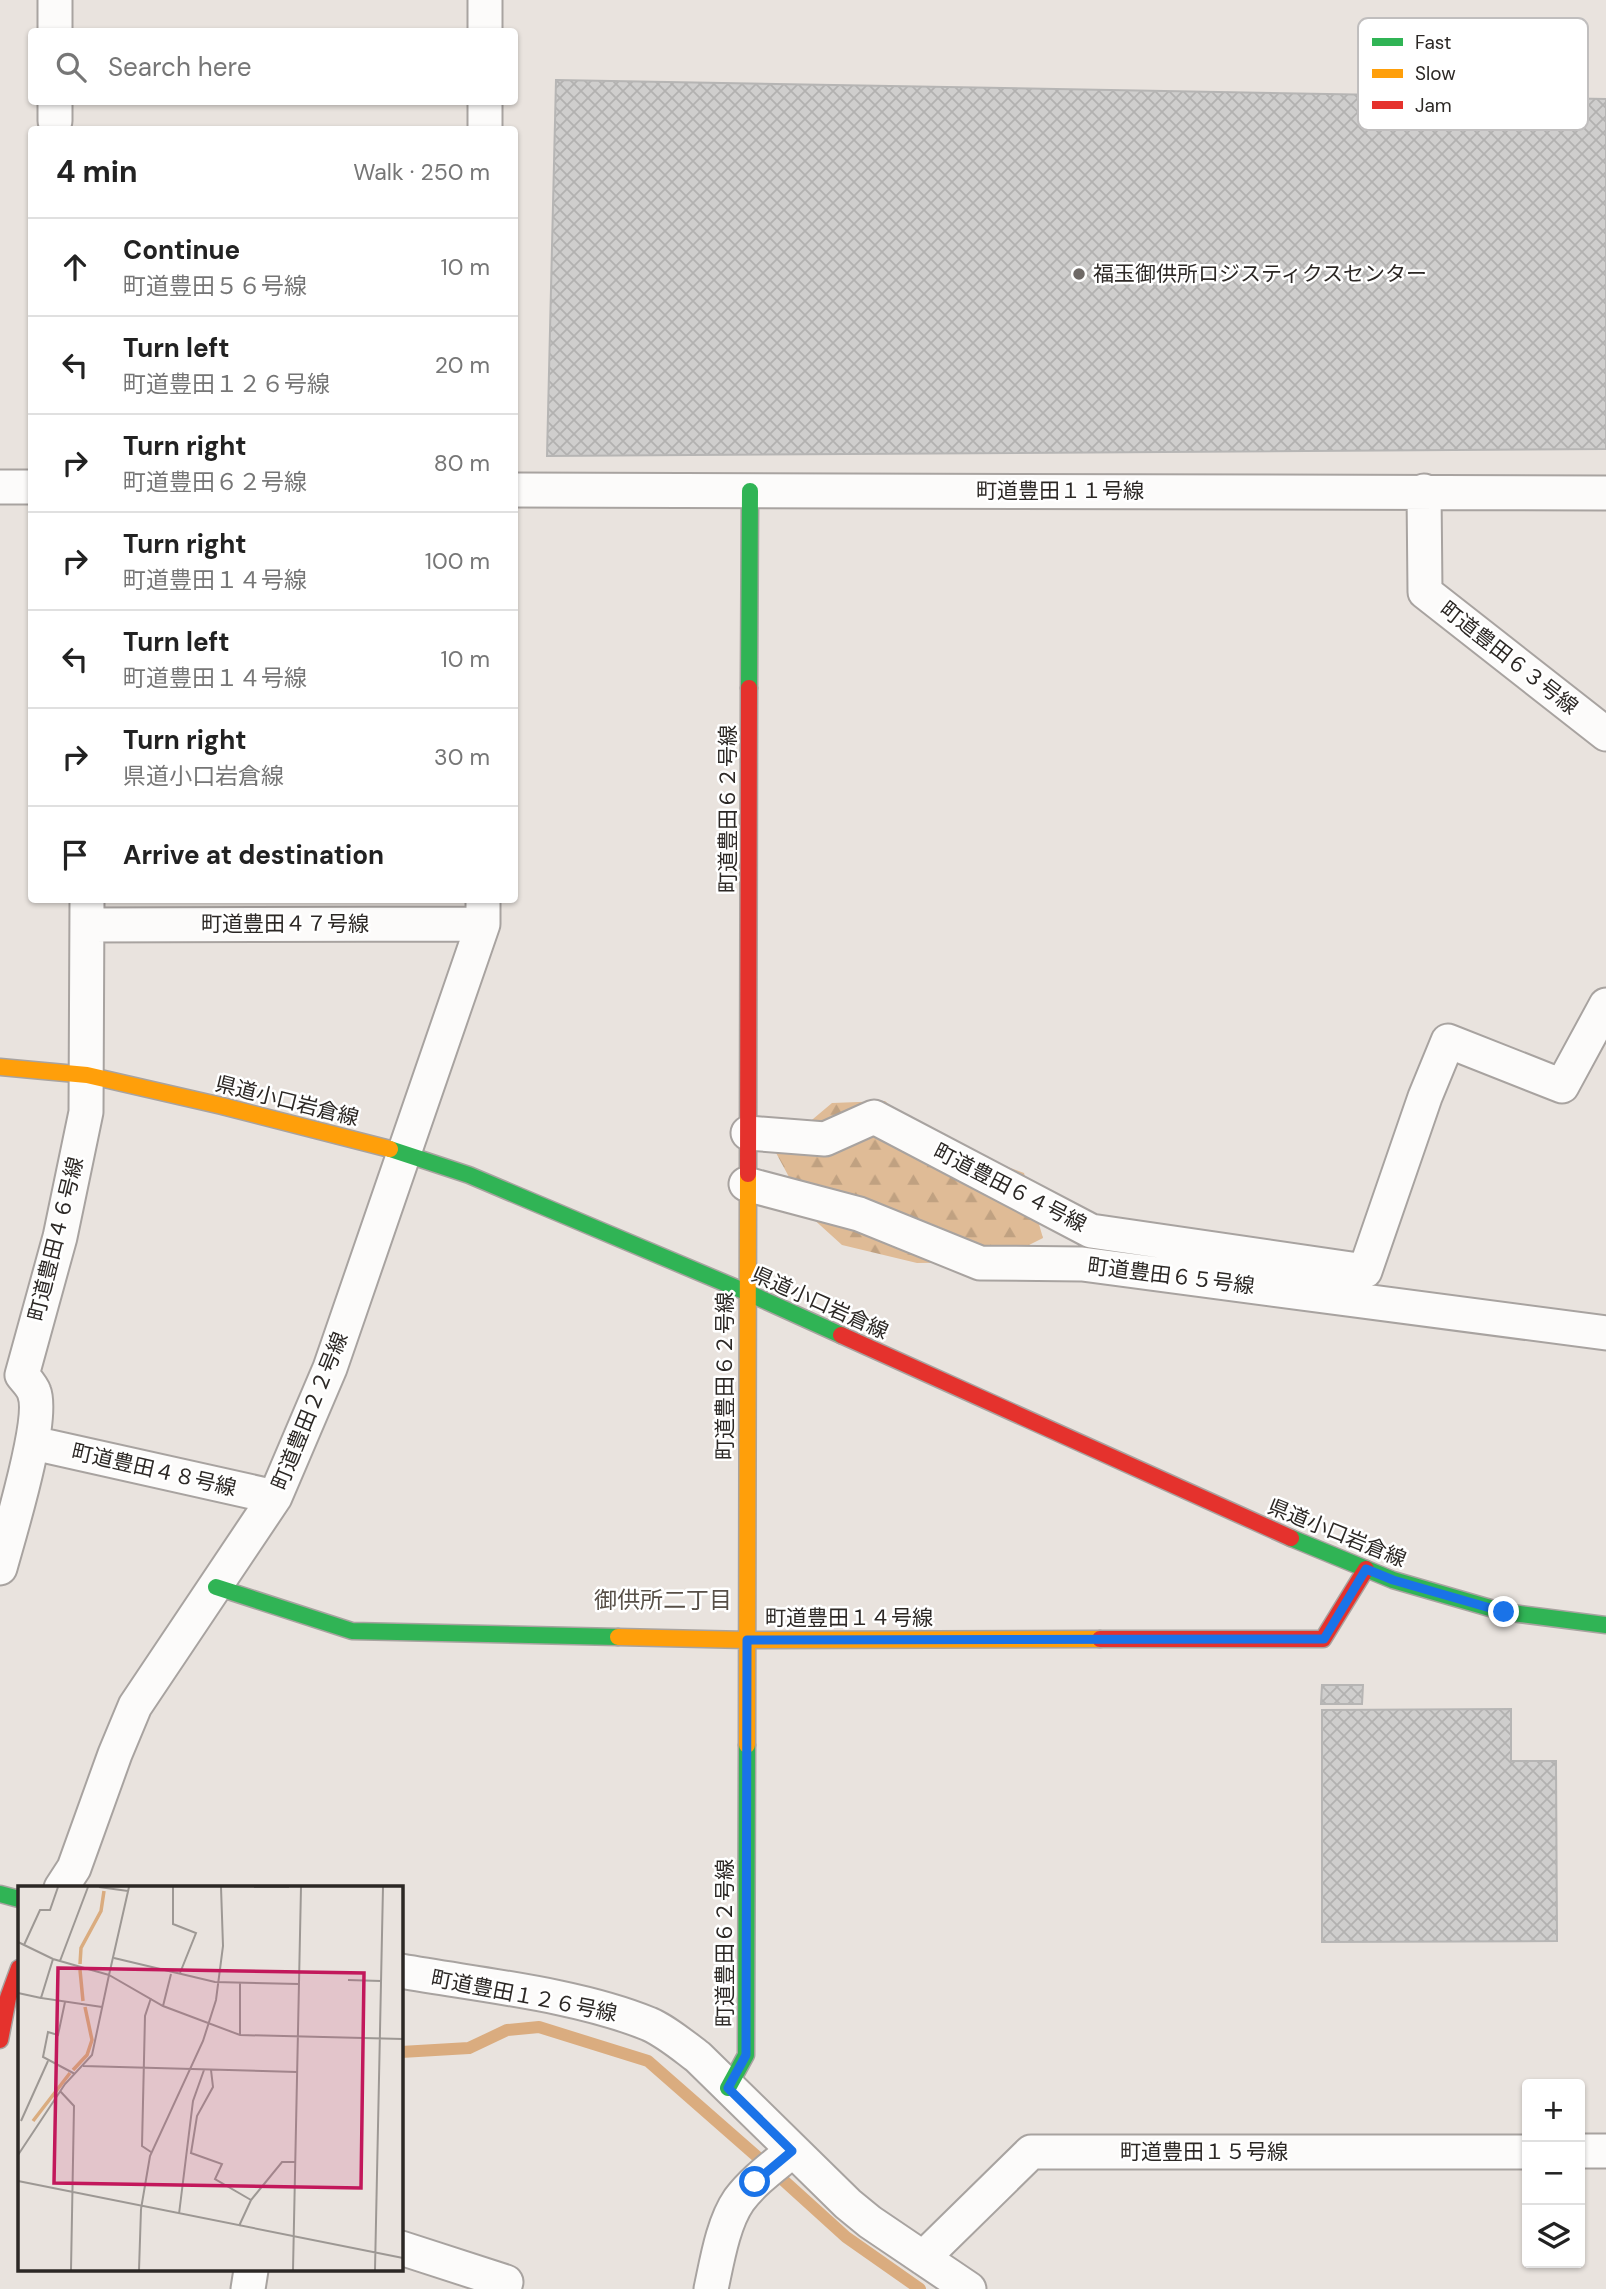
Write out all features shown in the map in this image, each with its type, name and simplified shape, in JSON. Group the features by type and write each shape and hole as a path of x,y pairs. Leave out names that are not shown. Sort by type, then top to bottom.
{"street":[{"path":"55,0 55,28"},
{"path":"485,0 485,28"},
{"path":"485,105 485,126"},
{"path":"0,487 28,487"},
{"name":"町道豊田１１号線","path":"518,490 1606,493"},
{"name":"町道豊田６２号線","path":"728,2088 746,2055 746,1184 750,491"},
{"name":"町道豊田６３号線","path":"1424,492 1424,592 1606,734"},
{"name":"町道豊田４７号線","path":"87,912 484,912"},
{"name":"町道豊田４６号線","path":"0,1569 33,1443 36,1394 11,1370 62,1224 86,1112 87,912"},
{"name":"町道豊田２２号線","path":"62,1886 74,1868 114,1754 135,1706 275,1497 330,1368 405,1153 484,912"},
{"path":"1361,1286 1425,1097 1448,1041 1562,1086 1606,1005"},
{"name":"県道小口岩倉線","path":"0,1067 87,1075 306,1126 405,1153 527,1199 746,1292 1295,1540 1393,1580 1504,1612 1606,1625"},
{"name":"町道豊田６４号線","path":"748,1133 825,1139 873,1117 1091,1231 1361,1286"},
{"name":"町道豊田６５号線","path":"746,1184 859,1214 980,1263 1082,1264 1361,1286 1606,1333"},
{"name":"町道豊田４８号線","path":"33,1443 275,1497"},
{"name":"町道豊田１４号線","path":"216,1587 352,1631 747,1640 1324,1639 1366,1569"},
{"path":"0,1894 18,1899"},
{"path":"0,2040 8,1998 18,1971"},
{"name":"町道豊田１２６号線","path":"402,1971 559,1999 651,2025 674,2038 698,2057 859,2213 969,2289"},
{"path":"711,2289 721,2243 738,2202 755,2182 792,2151"},
{"name":"町道豊田１５号線","path":"923,2258 1031,2152 1522,2151"},
{"path":"1585,2151 1606,2151"},
{"path":"402,2248 506,2282 504,2289"}],"green space":[{"path":"885,1101 923,1136 1024,1173 1043,1238 995,1262 917,1263 842,1245 810,1216 775,1151 832,1103"}],"building":[{"name":"福玉御供所ロジスティクスセンター","path":"556,80 1358,95 1358,130 1588,130 1588,99 1606,99 1606,449 547,456"},
{"path":"1322,1685 1363,1685 1362,1704 1321,1704"},
{"path":"1511,1709 1511,1761 1556,1761 1557,1941 1322,1942 1322,1710"}],"waterway":[{"path":"402,2052 469,2048 507,2030 539,2027 648,2061 762,2161"},
{"path":"782,2179 846,2237 920,2289"}],"traffic: fast":[{"path":"749,688 750,491"},
{"path":"390,1149 469,1175 841,1335"},
{"path":"1291,1538 1393,1580 1504,1612 1606,1625"},
{"path":"216,1587 352,1631 618,1637"},
{"path":"728,2088 746,2055 747,1745"},
{"path":"0,1894 18,1899"}],"traffic: slow":[{"path":"0,1067 87,1075 390,1149"},
{"path":"747,1745 748,1174"},
{"path":"618,1637 747,1640 1100,1639"}],"traffic: jam":[{"path":"748,1174 749,688"},
{"path":"841,1335 1291,1538"},
{"path":"1100,1639 1323,1639 1366,1569"},
{"path":"0,2040 8,1998 18,1971"}],"place":[{"name":"福玉御供所ロジスティクスセンター","path":"1079,274"}],"district":[{"name":"御供所二丁目","path":"663,1600"}],"route":[{"path":"755,2182 792,2151 728,2088 746,2055 747,1640 1324,1639 1366,1569 1393,1580 1504,1612"}]}
